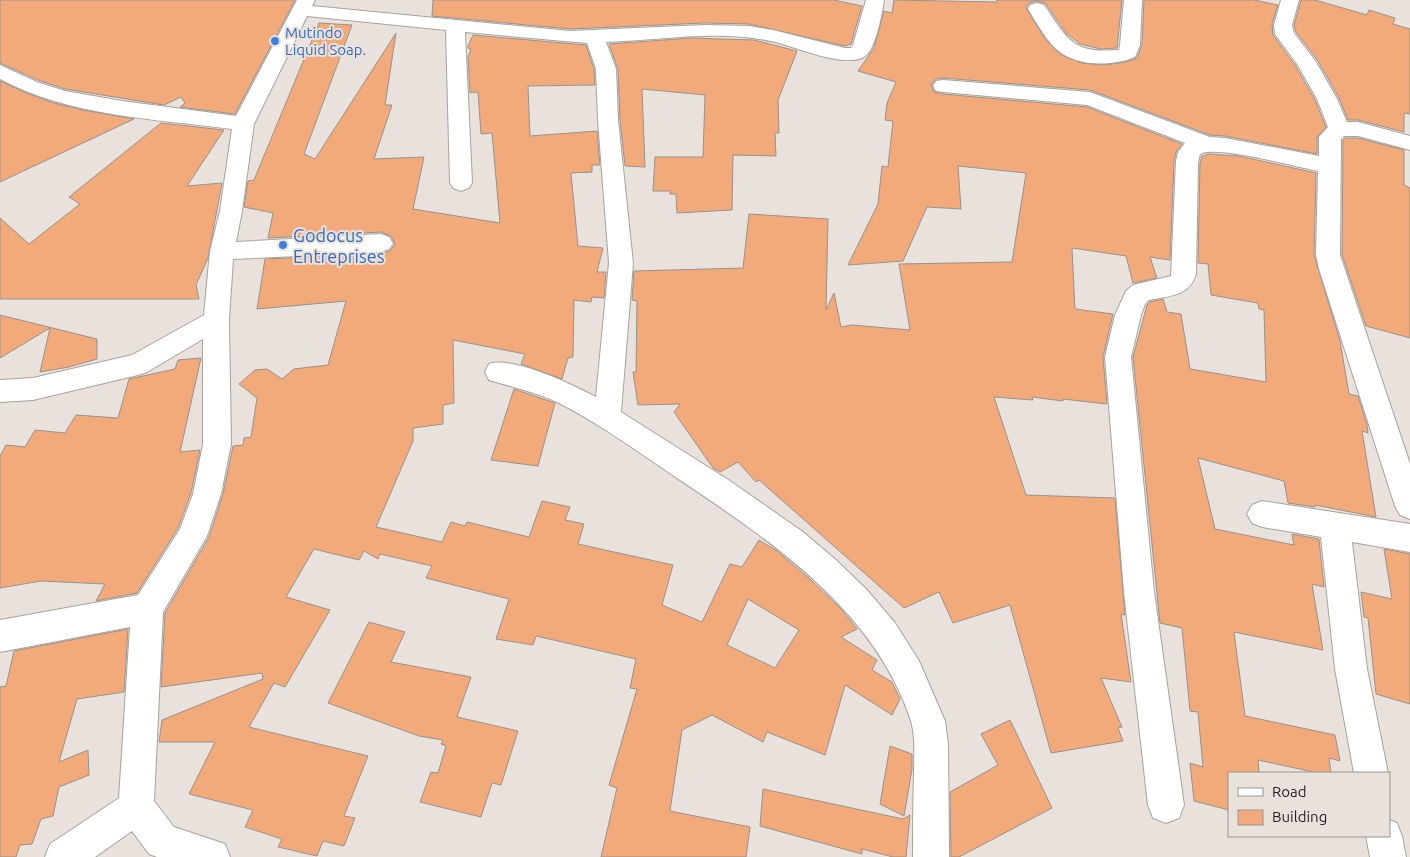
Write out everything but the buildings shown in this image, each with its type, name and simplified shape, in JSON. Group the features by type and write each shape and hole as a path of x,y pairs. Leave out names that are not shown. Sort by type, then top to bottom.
{"street":[{"path":"212,857 162,841 136,807 148,609 192,536 207,494 217,444 216,320 222,251 231,211 243,124 303,5 456,27 595,38 665,32 751,32 778,36 835,53 854,54 860,50 872,19 876,0"},
{"path":"1037,9 1062,44 1071,52 1090,57 1114,57 1128,52 1133,0"},
{"path":"1290,0 1283,24 1285,34 1306,62 1328,99 1339,129"},
{"path":"456,27 461,183"},
{"path":"595,38 606,69 608,120 615,179 621,264 607,418"},
{"path":"0,71 30,87 63,97 122,108 243,124"},
{"path":"943,86 1090,99 1208,144 1225,145 1330,166"},
{"path":"1410,143 1358,129 1339,129 1330,137 1328,255 1410,506"},
{"path":"1166,805 1139,592 1118,357 1134,298 1142,292 1174,286 1182,281 1184,274 1186,164 1190,152 1195,148 1208,144"},
{"path":"222,251 381,243"},
{"path":"3,399 33,389 138,364 216,320"},
{"path":"498,372 548,386 607,418 770,524 834,576 882,632 904,665 927,716 931,750 931,857"},
{"path":"1262,514 1410,538"},
{"path":"1335,526 1351,669 1372,772"},
{"path":"0,636 148,609"},
{"path":"63,857 136,807"},
{"path":"1384,837 1388,857"}],"place":[{"name":"Mutindo Liquid Soap.","path":"275,41"},
{"name":"Godocus Entreprises","path":"283,245"}]}
